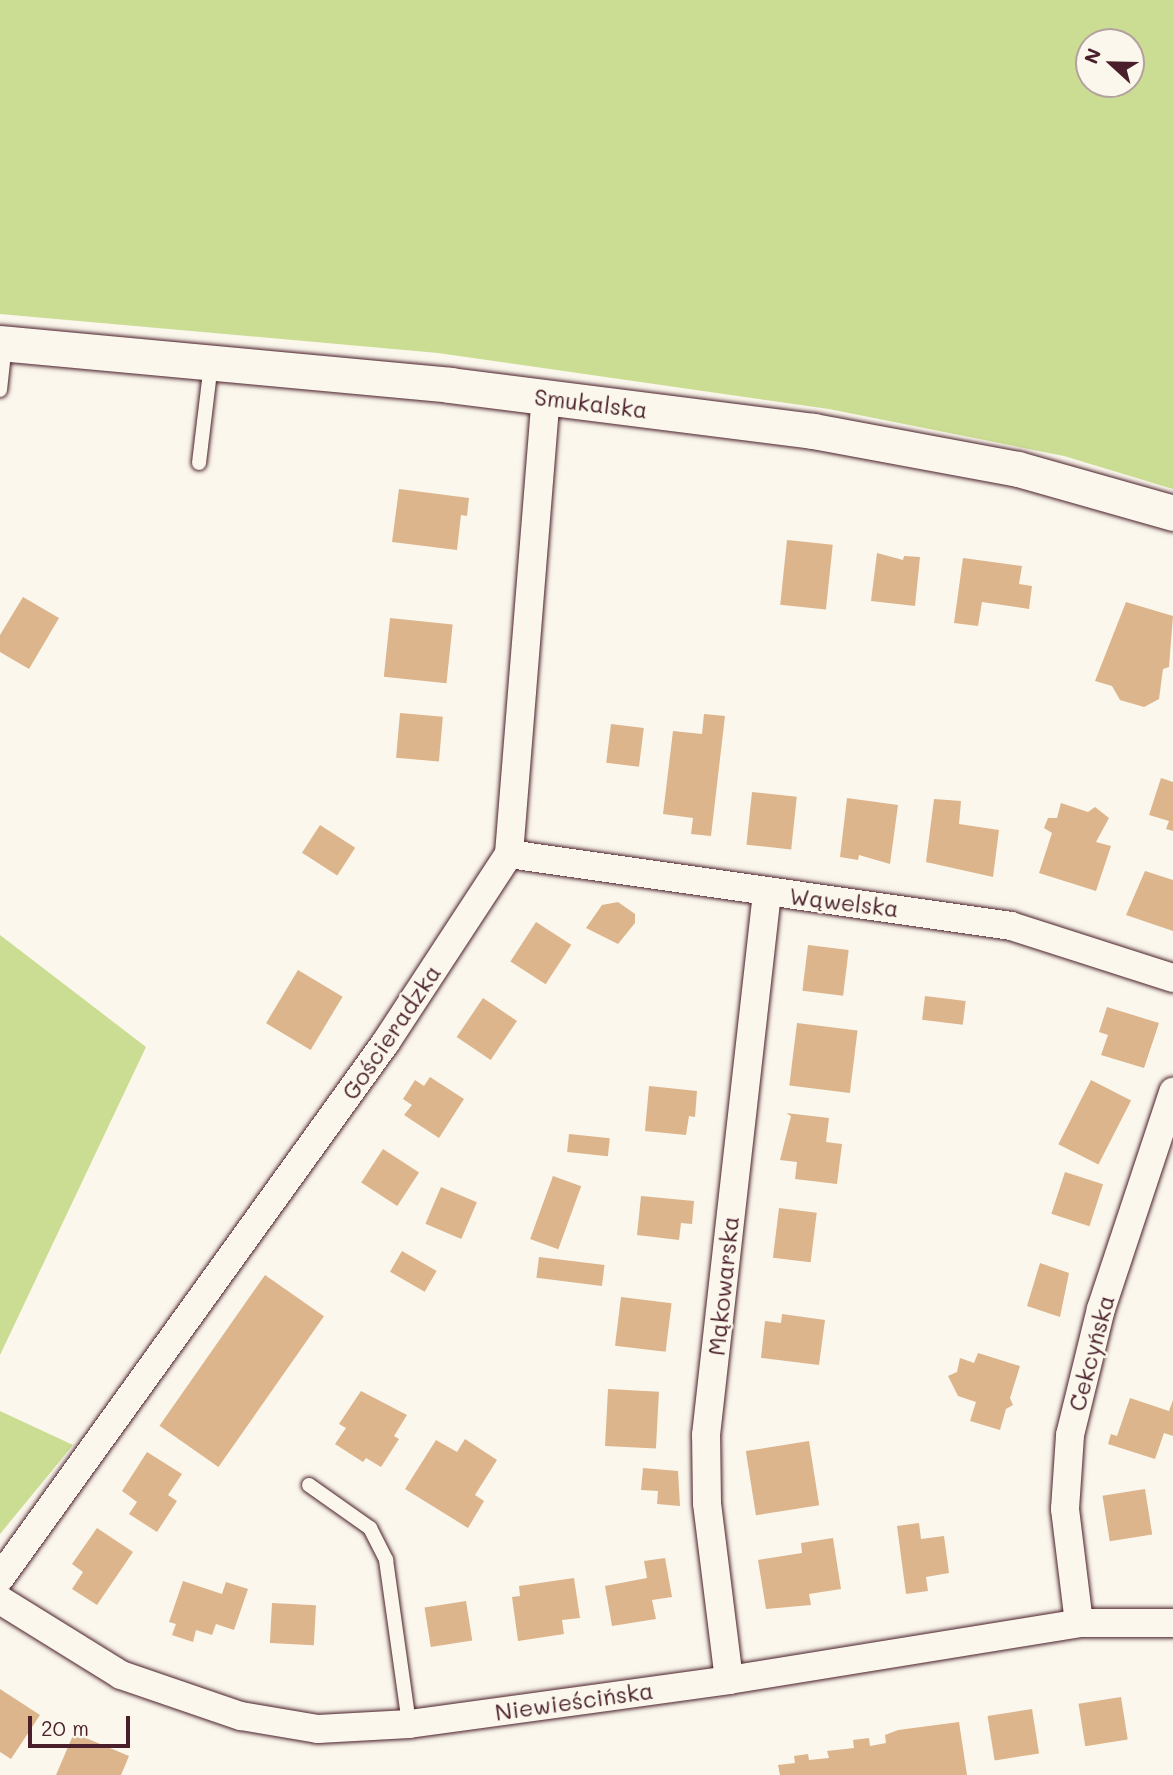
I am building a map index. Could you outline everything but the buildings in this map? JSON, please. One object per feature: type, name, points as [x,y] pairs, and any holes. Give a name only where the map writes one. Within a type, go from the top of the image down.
[{"type":"street","name":"Smukalska","points":[[3,343],[546,398],[878,443],[1018,469],[1173,513]]},
{"type":"street","name":"Gościeradzka","points":[[0,1578],[386,1042],[509,854],[546,398]]},
{"type":"street","name":"Wąwelska","points":[[509,854],[1011,926],[1173,978]]},
{"type":"street","name":"Mąkowarska","points":[[729,1680],[707,1503],[706,1435],[767,892]]},
{"type":"street","name":"Cekcyńska","points":[[1079,1623],[1065,1508],[1070,1434],[1101,1309],[1173,1092]]},
{"type":"street","name":"Niewieścińska","points":[[0,1600],[121,1675],[241,1716],[318,1729],[409,1724],[729,1680],[1079,1623],[1173,1623]]},
{"type":"lane","points":[[0,390],[3,343]]},
{"type":"lane","points":[[199,463],[211,364]]},
{"type":"lane","points":[[309,1485],[370,1528],[386,1560],[409,1724]]},
{"type":"green space","points":[[0,0],[1173,0],[1173,489],[1064,456],[829,409],[438,353],[0,314]]},
{"type":"green space","points":[[0,935],[146,1047],[0,1355]]},
{"type":"green space","points":[[0,1411],[73,1445],[0,1534]]}]
